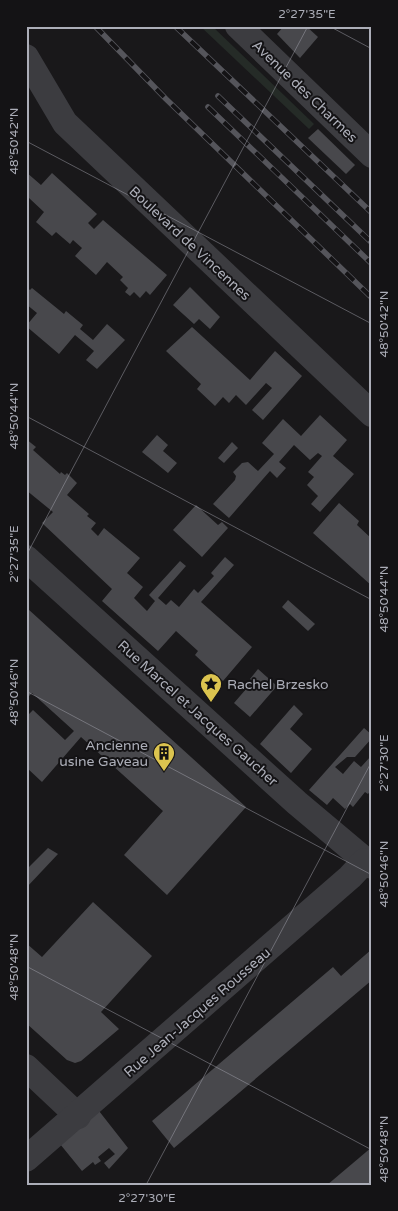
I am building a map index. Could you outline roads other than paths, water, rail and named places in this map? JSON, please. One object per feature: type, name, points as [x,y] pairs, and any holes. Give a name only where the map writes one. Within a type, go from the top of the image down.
[{"type":"street","name":"Avenue des Charmes","points":[[238,26],[372,155]]},
{"type":"street","name":"Boulevard de Vincennes","points":[[26,57],[65,123],[372,414]]},
{"type":"street","name":"Rue Marcel et Jacques Gaucher","points":[[26,558],[368,864]]},
{"type":"street","name":"Rue Jean-Jacques Rousseau","points":[[26,1159],[78,1116],[343,883],[368,864]]},
{"type":"street","points":[[26,1067],[78,1116]]},
{"type":"railway","points":[[95,26],[166,99],[372,298]]},
{"type":"railway","points":[[175,26],[372,213]]},
{"type":"railway","points":[[218,96],[372,243]]},
{"type":"railway","points":[[208,107],[372,264]]},
{"type":"place","name":"Rachel Brzesko","points":[[211,703]]},
{"type":"place","name":"Ancienne usine Gaveau","points":[[164,772]]}]
